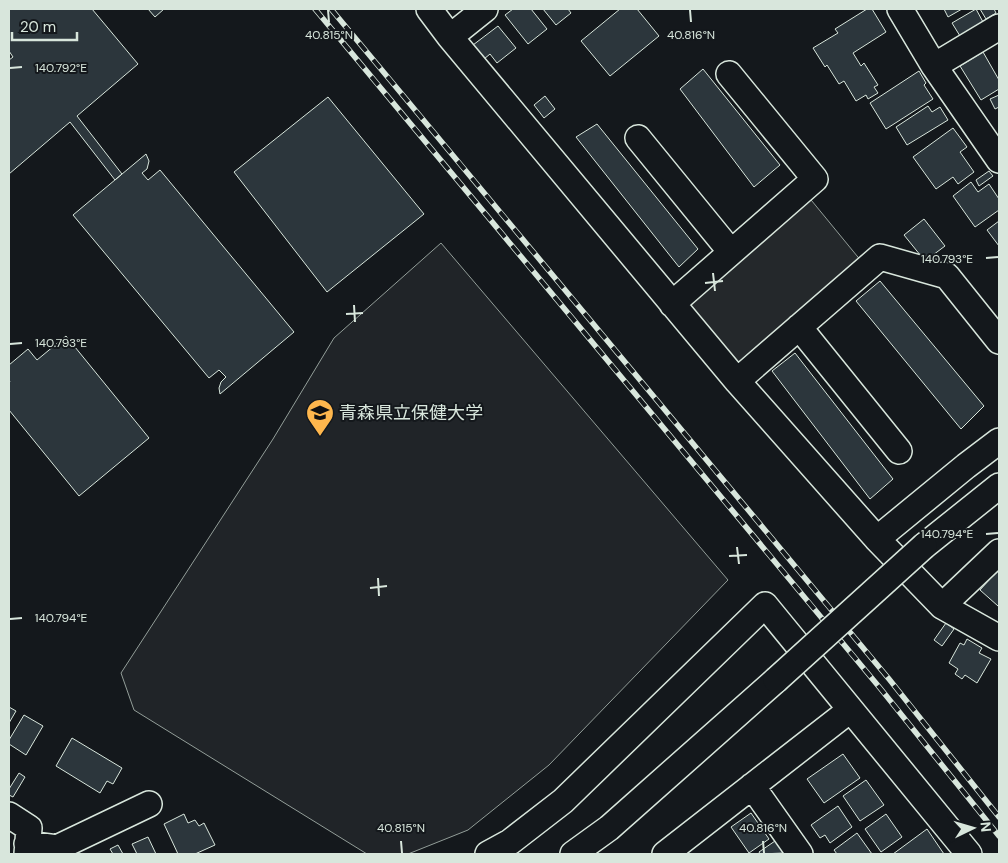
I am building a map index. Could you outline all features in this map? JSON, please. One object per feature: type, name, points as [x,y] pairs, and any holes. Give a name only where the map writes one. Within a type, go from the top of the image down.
[{"type":"street","points":[[429,9],[450,37],[737,381],[877,539],[942,606],[999,638]]},
{"type":"street","points":[[450,37],[485,9]]},
{"type":"street","points":[[900,9],[934,66],[999,160]]},
{"type":"street","points":[[934,66],[999,27]]},
{"type":"street","points":[[672,304],[815,179],[729,74]]},
{"type":"street","points":[[638,138],[731,252]]},
{"type":"street","points":[[737,381],[880,257],[947,276],[999,341]]},
{"type":"street","points":[[799,327],[899,451]]},
{"type":"street","points":[[877,539],[999,441]]},
{"type":"street","points":[[573,854],[609,828],[924,546],[999,486]]},
{"type":"street","points":[[942,606],[999,552]]},
{"type":"street","points":[[488,854],[510,842],[563,801],[765,605],[968,854]]},
{"type":"street","points":[[665,854],[850,710]]},
{"type":"street","points":[[752,786],[800,854]]},
{"type":"street","points":[[9,815],[29,828],[27,849],[57,848],[149,804]]},
{"type":"shaded area","points":[[807,195],[862,262],[740,369],[682,302]]},
{"type":"shaded area","points":[[441,243],[728,580],[549,765],[468,830],[408,854],[367,854],[134,710],[121,673],[273,439],[334,338]]},
{"type":"building","points":[[9,9],[92,9],[138,64],[77,116],[122,174],[115,180],[70,122],[9,174],[9,60],[13,57],[9,51]]},
{"type":"building","points":[[148,9],[164,9],[155,17]]},
{"type":"building","points":[[513,9],[531,9],[547,29],[528,44],[505,15]]},
{"type":"building","points":[[543,9],[568,9],[571,13],[556,25]]},
{"type":"building","points":[[620,9],[637,9],[659,36],[610,76],[581,41]]},
{"type":"building","points":[[867,9],[872,9],[886,32],[853,53],[861,66],[864,63],[878,85],[874,87],[878,93],[868,99],[866,95],[856,101],[844,81],[839,84],[813,48],[838,33],[835,29]]},
{"type":"building","points":[[944,9],[962,9],[948,17]]},
{"type":"building","points":[[976,9],[983,22],[960,36],[952,23]]},
{"type":"building","points":[[980,9],[994,9],[996,13],[986,19]]},
{"type":"building","points":[[498,26],[516,48],[497,63],[490,54],[484,59],[473,45]]},
{"type":"building","points":[[983,52],[999,80],[999,89],[981,100],[960,66]]},
{"type":"building","points":[[703,69],[780,165],[754,187],[680,89]]},
{"type":"building","points":[[919,71],[926,83],[924,85],[933,99],[886,129],[870,103]]},
{"type":"building","points":[[999,95],[999,107],[995,109],[990,99]]},
{"type":"building","points":[[545,96],[555,109],[544,118],[534,105]]},
{"type":"building","points":[[328,97],[424,214],[327,292],[234,172]]},
{"type":"building","points":[[928,106],[932,112],[940,107],[948,120],[907,145],[896,127]]},
{"type":"building","points":[[597,124],[698,249],[679,267],[576,137]]},
{"type":"building","points":[[953,128],[967,147],[960,152],[974,172],[958,184],[953,177],[936,189],[913,157]]},
{"type":"building","points":[[146,154],[149,161],[147,169],[142,173],[148,180],[160,170],[294,332],[220,394],[221,382],[226,377],[219,370],[209,378],[73,215]]},
{"type":"building","points":[[989,171],[993,176],[979,186],[976,180]]},
{"type":"building","points":[[971,182],[978,192],[989,184],[999,199],[999,210],[975,227],[953,196]]},
{"type":"building","points":[[924,219],[945,246],[925,261],[904,235]]},
{"type":"building","points":[[999,221],[999,246],[987,230]]},
{"type":"building","points":[[880,281],[984,406],[961,429],[856,301]]},
{"type":"building","points":[[66,336],[149,438],[79,496],[9,410],[9,365],[28,349],[37,360]]},
{"type":"building","points":[[795,353],[893,479],[870,499],[772,371]]},
{"type":"building","points":[[999,569],[999,604],[998,606],[980,590]]},
{"type":"building","points":[[946,623],[954,629],[942,646],[934,640]]},
{"type":"building","points":[[967,639],[982,648],[979,653],[991,659],[977,683],[965,675],[962,679],[955,674],[958,669],[949,663],[960,643],[964,645]]},
{"type":"building","points":[[9,707],[16,711],[9,723]]},
{"type":"building","points":[[24,715],[43,726],[26,755],[9,744],[9,740]]},
{"type":"building","points":[[72,738],[122,768],[113,784],[107,781],[100,793],[56,766]]},
{"type":"building","points":[[843,754],[860,778],[824,803],[807,779]]},
{"type":"building","points":[[19,773],[25,777],[13,797],[9,795],[9,789]]},
{"type":"building","points":[[866,780],[884,805],[860,821],[843,796]]},
{"type":"building","points":[[838,806],[852,827],[830,843],[825,835],[820,838],[811,825]]},
{"type":"building","points":[[751,813],[769,839],[749,853],[731,827]]},
{"type":"building","points":[[184,814],[188,823],[195,820],[199,826],[204,823],[215,845],[195,854],[178,854],[164,824]]},
{"type":"building","points":[[886,814],[902,837],[881,852],[865,829]]},
{"type":"building","points":[[927,829],[944,854],[893,854]]},
{"type":"building","points":[[857,833],[872,854],[837,854],[834,850]]},
{"type":"building","points":[[148,837],[156,854],[137,854],[132,844]]},
{"type":"building","points":[[775,841],[784,853],[760,854],[759,852]]},
{"type":"building","points":[[118,845],[123,854],[113,854],[110,849]]},
{"type":"railway","points":[[315,9],[880,688],[999,836]]},
{"type":"railway","points":[[331,9],[889,679],[999,817]]},
{"type":"place","name":"青森県立保健大学","points":[[320,437]]}]
